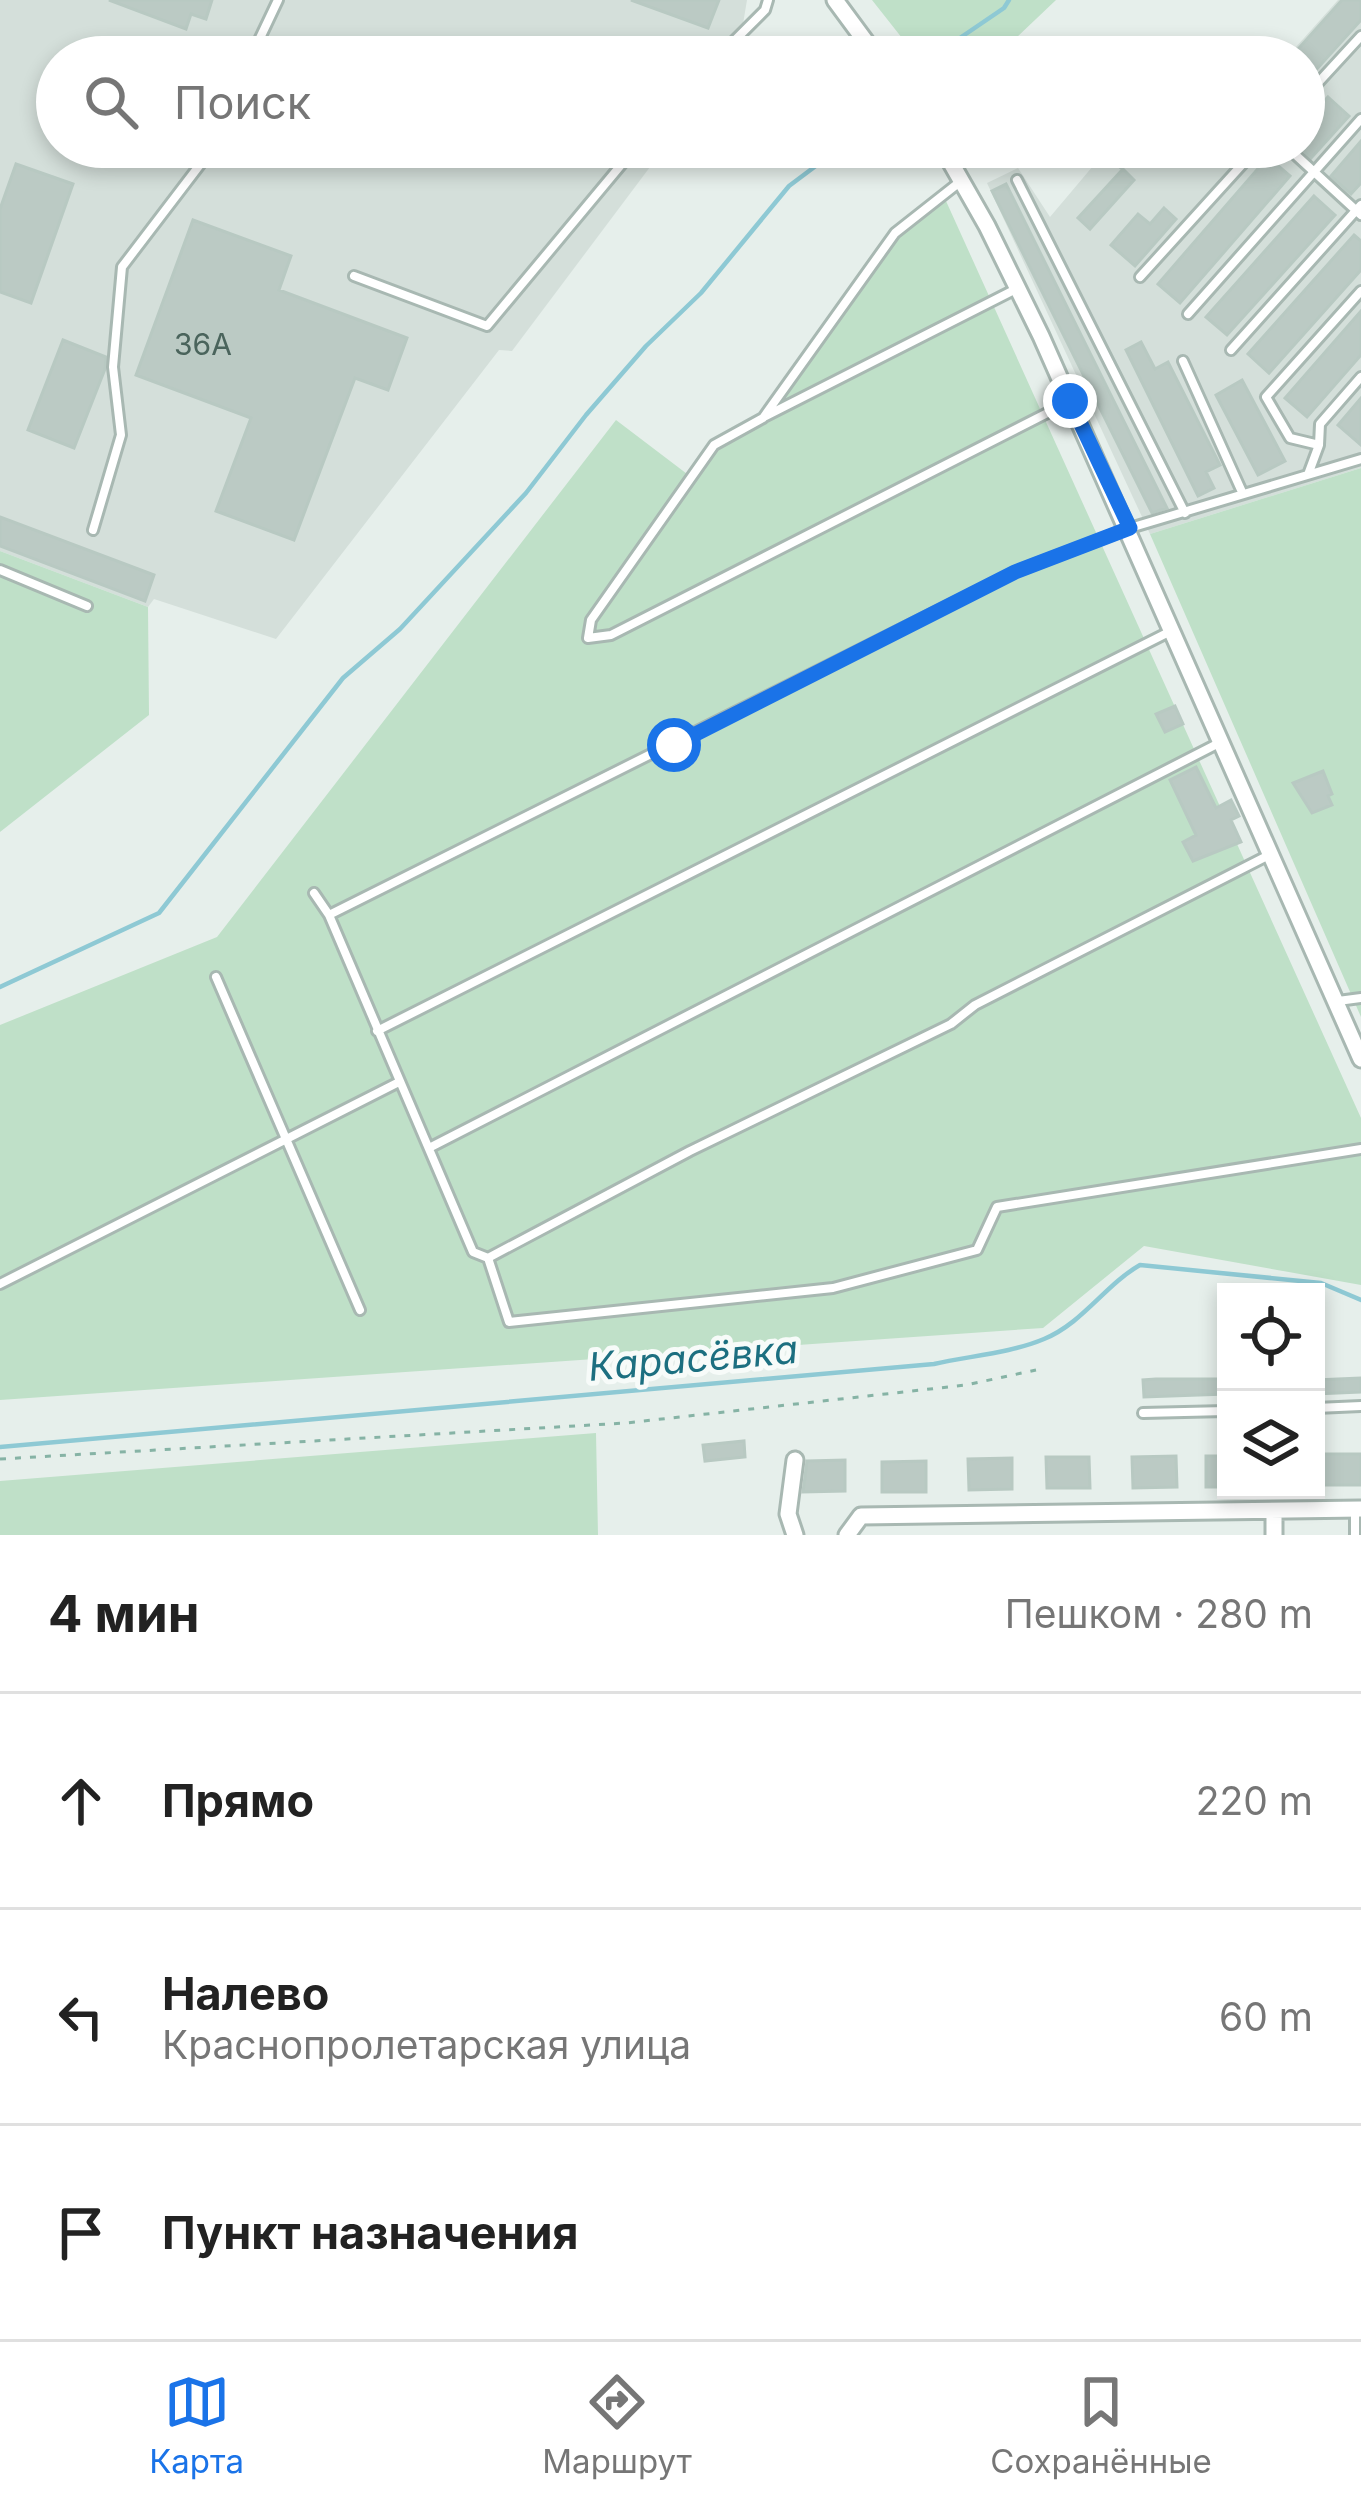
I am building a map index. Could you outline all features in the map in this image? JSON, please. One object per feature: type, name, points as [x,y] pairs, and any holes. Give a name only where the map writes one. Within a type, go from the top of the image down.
[{"type":"street","points":[[835,0],[862,36]]},
{"type":"street","points":[[955,168],[1019,288],[1130,528],[1361,1059]]},
{"type":"street","points":[[795,1460],[788,1514],[795,1535]]},
{"type":"street","points":[[847,1535],[861,1516],[1358,1509]]},
{"type":"street","points":[[1274,1511],[1274,1535]]},
{"type":"lane","points":[[261,36],[278,0]]},
{"type":"lane","points":[[739,36],[769,0]]},
{"type":"lane","points":[[1325,75],[1361,36]]},
{"type":"lane","points":[[1325,160],[1361,119]]},
{"type":"lane","points":[[93,530],[121,435],[113,367],[122,267],[197,168]]},
{"type":"lane","points":[[354,276],[487,326],[619,168]]},
{"type":"lane","points":[[1140,277],[1239,168]]},
{"type":"lane","points":[[1231,350],[1360,210],[1310,168]]},
{"type":"lane","points":[[1188,314],[1318,168]]},
{"type":"lane","points":[[1017,179],[1185,513]]},
{"type":"lane","points":[[763,418],[895,233],[962,180]]},
{"type":"lane","points":[[1019,288],[714,445],[591,620],[588,638],[610,635],[1070,401]]},
{"type":"lane","points":[[1319,445],[1290,438],[1266,397],[1361,291]]},
{"type":"lane","points":[[1183,361],[1243,492]]},
{"type":"lane","points":[[1309,474],[1320,424],[1361,377]]},
{"type":"lane","points":[[329,915],[1015,572],[1130,528],[1361,459]]},
{"type":"lane","points":[[0,570],[87,606]]},
{"type":"lane","points":[[377,1031],[1172,630]]},
{"type":"lane","points":[[429,1148],[1222,742]]},
{"type":"lane","points":[[314,893],[329,915],[473,1252],[488,1258],[690,1151],[951,1024],[975,1005],[1273,854]]},
{"type":"lane","points":[[216,977],[361,1310]]},
{"type":"lane","points":[[1337,1001],[1361,998]]},
{"type":"lane","points":[[0,1284],[399,1082]]},
{"type":"lane","points":[[488,1258],[509,1322],[833,1288],[977,1250],[997,1207],[1361,1149]]},
{"type":"lane","points":[[1325,1408],[1361,1406]]},
{"type":"lane","points":[[1143,1413],[1217,1411]]},
{"type":"lane","points":[[1355,1535],[1358,1509]]},
{"type":"path","points":[[0,1459],[626,1423],[966,1385],[1036,1370]]},
{"type":"shaded area","points":[[0,0],[747,0],[741,36],[36,36],[36,168],[649,168],[512,351],[499,350],[276,639],[154,599],[148,607],[0,551]]},
{"type":"shaded area","points":[[1338,0],[1361,0],[1361,468],[1150,534],[987,183],[1018,168],[1050,217],[1091,168],[1325,168],[1325,36],[1306,36]]},
{"type":"green space","points":[[872,0],[1056,0],[1018,36],[900,36]]},
{"type":"green space","points":[[946,201],[1361,1118],[1361,1285],[1144,1246],[1043,1328],[0,1400],[0,1025],[217,937],[616,420],[695,480],[719,449],[773,415],[899,235]]},
{"type":"green space","points":[[1361,468],[1361,1017],[1150,534]]},
{"type":"green space","points":[[0,551],[148,607],[149,715],[0,832]]},
{"type":"green space","points":[[596,1433],[598,1535],[0,1535],[0,1481]]},
{"type":"building","points":[[109,0],[212,0],[206,19],[191,14],[186,29]]},
{"type":"building","points":[[631,0],[719,0],[708,28]]},
{"type":"building","points":[[1342,0],[1361,0],[1361,20],[1325,60],[1325,36],[1310,36]]},
{"type":"building","points":[[1328,97],[1349,116],[1325,143]]},
{"type":"building","points":[[1361,141],[1361,183],[1351,194],[1331,176]]},
{"type":"building","points":[[16,164],[73,184],[31,303],[0,292],[0,209]]},
{"type":"building","points":[[1258,168],[1281,168],[1290,176],[1180,303],[1158,284]]},
{"type":"building","points":[[1123,169],[1134,180],[1090,229],[1078,218]]},
{"type":"building","points":[[1006,184],[1167,508],[1152,513],[992,191]]},
{"type":"building","points":[[1314,196],[1335,215],[1227,335],[1206,317]]},
{"type":"building","points":[[1164,208],[1176,219],[1135,266],[1111,245],[1138,214],[1150,224]]},
{"type":"building","points":[[193,220],[291,256],[279,290],[407,338],[388,390],[355,378],[294,540],[216,511],[251,418],[136,375]]},
{"type":"building","points":[[1354,235],[1361,241],[1361,270],[1269,373],[1248,354]]},
{"type":"building","points":[[1361,311],[1361,355],[1307,417],[1285,398]]},
{"type":"building","points":[[63,340],[106,357],[74,448],[28,430]]},
{"type":"building","points":[[1141,342],[1155,369],[1168,362],[1220,465],[1206,472],[1214,488],[1198,496],[1126,350]]},
{"type":"building","points":[[1242,380],[1285,461],[1258,475],[1216,395]]},
{"type":"building","points":[[1361,398],[1361,445],[1338,425]]},
{"type":"building","points":[[0,517],[154,575],[145,601],[0,546]]},
{"type":"building","points":[[1175,706],[1183,724],[1165,732],[1156,714]]},
{"type":"building","points":[[1196,767],[1216,808],[1231,800],[1239,816],[1231,820],[1241,842],[1193,861],[1183,842],[1196,835],[1170,780]]},
{"type":"building","points":[[1323,771],[1332,805],[1312,813],[1293,783]]},
{"type":"building","points":[[1361,1378],[1361,1392],[1325,1394],[1325,1380]]},
{"type":"building","points":[[1217,1379],[1217,1394],[1144,1397],[1143,1380]]},
{"type":"building","points":[[744,1441],[745,1457],[705,1461],[703,1445]]},
{"type":"building","points":[[1325,1454],[1361,1454],[1361,1485],[1325,1485]]},
{"type":"building","points":[[1176,1456],[1177,1487],[1133,1488],[1132,1457]]},
{"type":"building","points":[[1206,1456],[1217,1456],[1217,1487],[1206,1487]]},
{"type":"building","points":[[1046,1457],[1089,1457],[1090,1488],[1047,1488]]},
{"type":"building","points":[[1012,1458],[1012,1489],[969,1490],[968,1459]]},
{"type":"building","points":[[845,1460],[845,1491],[803,1492],[807,1461]]},
{"type":"building","points":[[926,1461],[926,1492],[882,1492],[882,1462]]},
{"type":"waterway","points":[[963,36],[1009,0]]},
{"type":"waterway","points":[[0,987],[159,913],[343,678],[400,629],[526,493],[646,346],[701,293],[789,186],[813,168]]},
{"type":"waterway","name":"Карасёвка","points":[[0,1447],[934,1364],[1044,1339],[1071,1324],[1140,1265],[1321,1283],[1361,1300]]},
{"type":"route","points":[[674,745],[901,626],[1015,572],[1130,528],[1070,401]]}]
